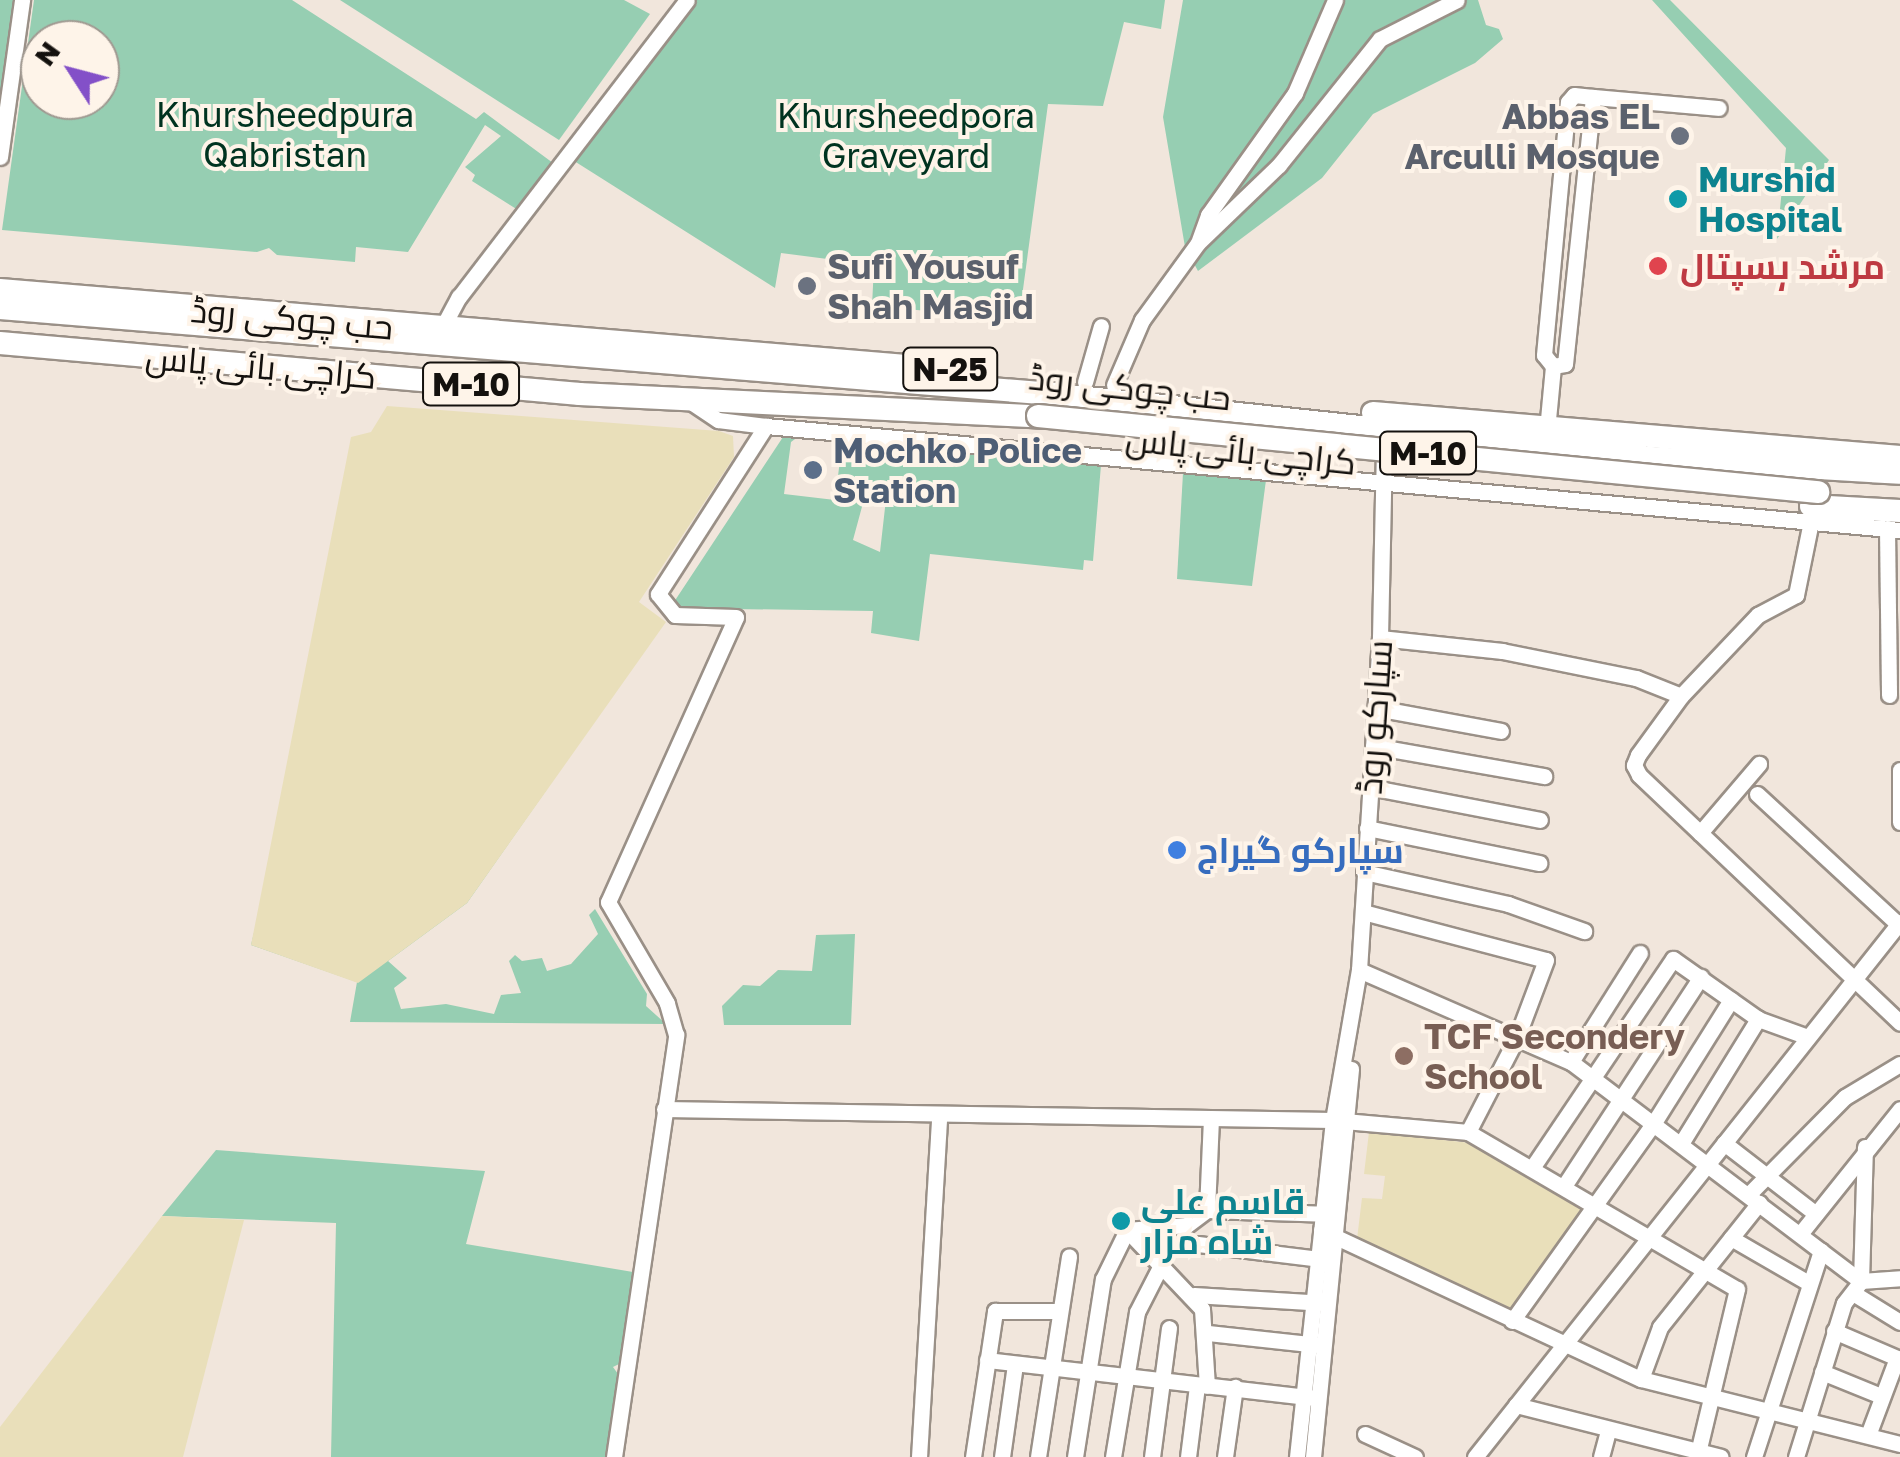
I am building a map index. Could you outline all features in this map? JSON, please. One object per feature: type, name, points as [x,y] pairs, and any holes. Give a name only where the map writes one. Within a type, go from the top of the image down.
[{"type":"highway","name":"حب چوکی روڈ","points":[[0,290],[440,332],[1085,382],[1384,421],[1900,456]]},
{"type":"highway","points":[[0,308],[432,348],[850,376],[1384,421],[1650,458],[1900,473]]},
{"type":"highway","name":"کراچی بائی پاس","points":[[0,343],[1040,423],[1813,506],[1897,519]]},
{"type":"street","points":[[0,158],[22,0]]},
{"type":"street","points":[[440,332],[459,298],[687,0]]},
{"type":"street","points":[[1198,244],[1208,215],[1295,93],[1335,0]]},
{"type":"street","points":[[1114,385],[1142,320],[1198,244],[1279,165],[1380,39],[1457,0]]},
{"type":"street","points":[[1547,430],[1553,366],[1544,354],[1568,102],[1574,94],[1719,108]]},
{"type":"street","points":[[1553,366],[1566,364],[1593,97]]},
{"type":"street","points":[[1085,382],[1101,326]]},
{"type":"street","points":[[685,398],[718,420],[766,426],[1386,478],[1813,506],[1796,595],[1758,615],[1680,696],[1634,765],[1900,1023]]},
{"type":"street","name":"سپارکو روڈ","points":[[1313,1457],[1314,1398],[1363,912],[1380,638],[1386,478],[1384,421]]},
{"type":"street","points":[[614,1457],[664,1109],[673,1018],[608,902],[736,618],[675,614],[658,594],[766,426]]},
{"type":"street","points":[[1889,695],[1897,519]]},
{"type":"street","points":[[1380,638],[1502,651],[1636,678],[1680,696]]},
{"type":"street","points":[[1376,708],[1501,731]]},
{"type":"street","points":[[1373,746],[1544,776]]},
{"type":"street","points":[[1700,833],[1758,764]]},
{"type":"street","points":[[1900,770],[1900,822]]},
{"type":"street","points":[[1369,787],[1540,820]]},
{"type":"street","points":[[1498,1457],[1479,1452],[1899,924],[1757,794]]},
{"type":"street","points":[[1367,828],[1539,863]]},
{"type":"street","points":[[1364,872],[1508,904],[1584,931]]},
{"type":"street","points":[[1363,912],[1544,957],[1517,1037],[1468,1132]]},
{"type":"street","points":[[1570,1062],[1640,952]]},
{"type":"street","points":[[1532,1168],[1673,959],[1758,1019],[1808,1037]]},
{"type":"street","points":[[1359,970],[1517,1037],[1593,1076],[1800,1234],[1900,1322]]},
{"type":"street","points":[[1564,1186],[1701,978]]},
{"type":"street","points":[[1512,1321],[1655,1121],[1731,1000]]},
{"type":"street","points":[[1682,1142],[1758,1019]]},
{"type":"street","points":[[1641,1379],[1660,1327],[1731,1238],[1763,1177],[1845,1097],[1900,1064]]},
{"type":"street","points":[[664,1109],[1341,1120],[1468,1132],[1596,1205],[1702,1274],[1737,1289],[1698,1454]]},
{"type":"street","points":[[1800,1234],[1865,1147],[1900,1110]]},
{"type":"street","points":[[918,1457],[939,1116]]},
{"type":"street","points":[[1207,1210],[1211,1119]]},
{"type":"street","points":[[1724,1144],[1816,1214]]},
{"type":"street","points":[[1796,1457],[1834,1330],[1857,1287],[1865,1147]]},
{"type":"street","points":[[1127,1230],[1188,1226],[1207,1210],[1331,1223],[1561,1346],[1641,1379],[1768,1406],[1868,1435],[1900,1446],[1896,1457]]},
{"type":"street","points":[[1127,1230],[1194,1295],[1208,1333],[1188,1457]]},
{"type":"street","points":[[1075,1457],[1103,1279],[1127,1230]]},
{"type":"street","points":[[1731,1238],[1807,1282]]},
{"type":"street","points":[[1198,1244],[1327,1260]]},
{"type":"street","points":[[1754,1457],[1807,1282],[1821,1251]]},
{"type":"street","points":[[1038,1457],[1069,1256]]},
{"type":"street","points":[[1113,1457],[1137,1312],[1161,1265]]},
{"type":"street","points":[[1857,1287],[1900,1278]]},
{"type":"street","points":[[1194,1295],[1323,1303]]},
{"type":"street","points":[[973,1457],[998,1308],[1060,1311]]},
{"type":"street","points":[[1152,1457],[1170,1328]]},
{"type":"street","points":[[1834,1330],[1897,1358],[1868,1435]]},
{"type":"street","points":[[1208,1333],[1319,1345]]},
{"type":"street","points":[[987,1360],[1052,1372],[1235,1387],[1314,1398]]},
{"type":"street","points":[[1002,1457],[1016,1366]]},
{"type":"street","points":[[1822,1372],[1881,1396]]},
{"type":"street","points":[[1225,1457],[1235,1387]]},
{"type":"street","name":"سپارکو روڈ","points":[[1297,1457],[1314,1398]]},
{"type":"street","points":[[1516,1404],[1721,1457]]},
{"type":"street","points":[[1601,1457],[1608,1430]]},
{"type":"street","points":[[1365,1434],[1415,1457]]},
{"type":"green space","points":[[0,0],[14,0],[0,103]]},
{"type":"green space","name":"Khursheedpura Qabristan","points":[[34,0],[292,0],[476,119],[484,112],[553,163],[518,210],[472,181],[475,175],[465,167],[501,136],[485,125],[408,252],[356,247],[355,262],[277,255],[269,248],[257,252],[2,230],[20,101],[20,120],[120,120],[120,20],[31,20]]},
{"type":"green space","points":[[340,0],[624,0],[650,14],[559,140]]},
{"type":"green space","name":"Khursheedpora Graveyard","points":[[696,0],[1165,0],[1161,29],[1124,22],[1103,106],[1048,104],[1019,319],[872,306],[874,265],[781,253],[775,288],[571,159]]},
{"type":"green space","points":[[1183,0],[1478,0],[1486,25],[1499,29],[1503,39],[1475,63],[1373,114],[1322,178],[1198,271],[1185,247],[1163,117]]},
{"type":"green space","points":[[1652,0],[1670,0],[1829,160],[1777,239],[1786,148]]},
{"type":"green space","points":[[799,436],[791,442],[784,494],[835,500],[843,436],[1101,465],[1093,561],[1084,560],[1083,570],[930,554],[919,641],[871,633],[873,611],[670,608],[783,437]],"holes":[[[879,499],[886,499],[880,552],[853,540],[863,503],[878,505]]]},
{"type":"green space","points":[[1194,468],[1266,480],[1252,586],[1177,579],[1183,473]]},
{"type":"green space","points":[[547,789],[467,903],[388,961],[407,978],[394,988],[401,1009],[446,1004],[494,1014],[501,995],[521,993],[509,961],[515,955],[522,961],[542,958],[547,971],[571,964],[598,934],[589,915],[595,909],[647,994],[646,1006],[666,1024],[350,1022],[357,982],[251,945],[279,830]]},
{"type":"green space","points":[[855,934],[851,1025],[724,1025],[722,1006],[743,985],[760,986],[778,970],[812,971],[816,935]]},
{"type":"green space","points":[[216,1150],[485,1171],[466,1244],[633,1272],[619,1364],[613,1367],[618,1374],[605,1457],[331,1457],[336,1223],[162,1216]]},
{"type":"sand","points":[[387,406],[719,431],[733,436],[734,457],[639,602],[666,622],[467,903],[358,983],[251,945],[351,437],[371,432]]},
{"type":"sand","points":[[1369,1132],[1471,1143],[1587,1213],[1512,1317],[1357,1239],[1362,1198],[1382,1199],[1385,1176],[1364,1174]]},
{"type":"sand","points":[[162,1216],[244,1220],[183,1457],[0,1457],[0,1427]]},
{"type":"place","name":"Abbas EL Arculli Mosque","points":[[1680,136]]},
{"type":"place","name":"Murshid Hospital","points":[[1678,199]]},
{"type":"place","name":"مرشد ہسپتال","points":[[1658,266]]},
{"type":"place","name":"Sufi Yousuf Shah Masjid","points":[[807,286]]},
{"type":"place","name":"Mochko Police Station","points":[[813,470]]},
{"type":"place","name":"سپارکو گیراج","points":[[1177,850]]},
{"type":"place","name":"TCF Secondery School","points":[[1404,1056]]},
{"type":"place","name":"قاسم علی شاہ مزار","points":[[1121,1221]]}]
